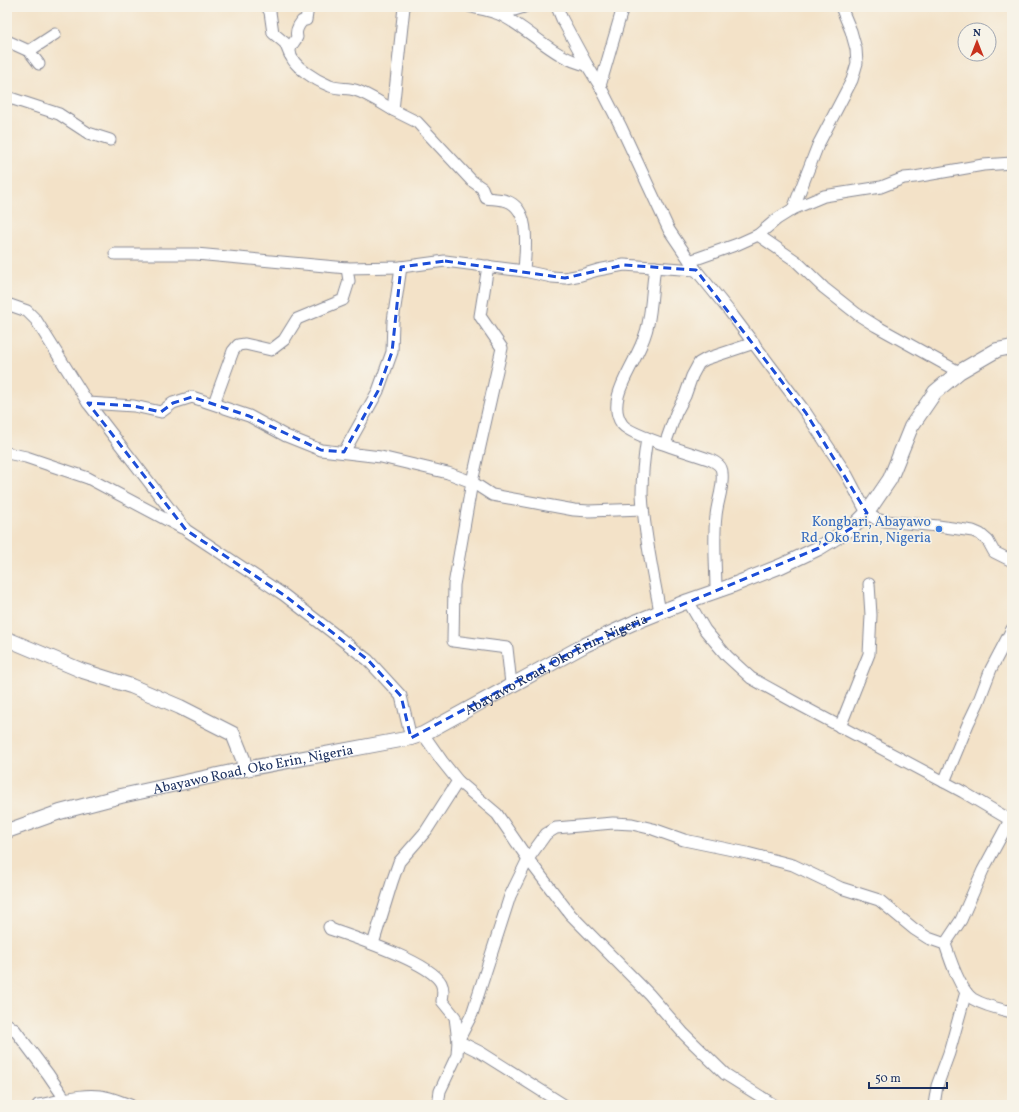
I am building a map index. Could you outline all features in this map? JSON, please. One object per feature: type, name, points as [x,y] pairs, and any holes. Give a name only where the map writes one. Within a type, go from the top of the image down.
[{"type":"street","points":[[266,7],[270,12],[273,33],[285,43],[291,58],[300,68],[326,84],[355,90],[417,122],[472,181],[482,188],[486,198],[506,201],[514,205],[524,219],[526,232],[524,272]]},
{"type":"street","points":[[291,58],[291,46],[297,37],[297,28],[302,21],[306,20],[308,7]]},
{"type":"street","points":[[393,110],[404,7]]},
{"type":"street","points":[[471,7],[501,14],[565,58],[587,66]]},
{"type":"street","points":[[501,14],[524,7]]},
{"type":"street","points":[[557,7],[587,66],[600,86],[669,230],[693,265],[806,413],[847,475],[867,513],[876,519],[885,521],[973,531],[980,534],[988,541],[994,552],[1012,562]]},
{"type":"street","points":[[600,86],[623,7]]},
{"type":"street","points":[[793,209],[818,145],[852,80],[857,63],[856,49],[851,31],[841,7]]},
{"type":"street","points":[[29,51],[55,34]]},
{"type":"street","points":[[7,41],[29,51],[39,64]]},
{"type":"street","points":[[7,97],[59,114],[88,133],[110,140]]},
{"type":"street","points":[[115,254],[196,254],[347,268],[401,267],[445,261],[565,278],[624,265],[655,267],[693,265],[758,235],[777,219],[793,209],[824,196],[881,188],[904,178],[983,165],[1012,163]]},
{"type":"street","points":[[758,235],[796,261],[819,284],[857,314],[959,372]]},
{"type":"street","points":[[488,266],[480,316],[502,348],[472,482],[454,585],[453,641],[507,648],[511,684]]},
{"type":"street","points":[[344,452],[378,391],[392,352],[394,321],[401,267]]},
{"type":"street","points":[[655,267],[648,325],[620,389],[617,401],[618,414],[622,424],[633,432],[711,460],[718,464],[721,468],[723,474],[716,508],[715,525],[716,591]]},
{"type":"street","points":[[214,404],[233,351],[238,345],[245,344],[271,350],[284,340],[297,319],[343,300],[349,281],[347,268]]},
{"type":"street","points":[[7,304],[27,311],[36,320],[88,403],[186,530]]},
{"type":"street","points":[[665,444],[676,413],[685,396],[698,363],[754,343]]},
{"type":"street","name":"Abayawo Road, Oko Erin, Nigeria","points":[[7,831],[60,812],[121,796],[245,769],[417,736],[585,645],[660,612],[774,568],[819,548],[853,527],[867,513],[890,478],[911,427],[934,392],[959,372],[997,350],[1012,347]]},
{"type":"street","points":[[88,403],[134,406],[161,412],[173,403],[192,397],[249,416],[286,436],[321,450],[381,457],[448,473],[472,482],[492,495],[574,510],[589,511],[643,509]]},
{"type":"street","points":[[647,438],[643,466],[643,509],[660,612]]},
{"type":"street","points":[[7,453],[26,457],[88,478],[186,530],[284,595],[368,660],[400,696],[417,736],[458,781],[497,814],[528,859],[570,914],[649,994],[684,1034],[725,1074],[774,1105]]},
{"type":"street","points":[[840,727],[869,654],[872,615],[869,584]]},
{"type":"street","points":[[688,601],[704,630],[727,656],[751,678],[944,782],[1011,821],[983,870],[961,920],[945,944]]},
{"type":"street","points":[[944,782],[991,669],[1012,629]]},
{"type":"street","points":[[7,639],[83,671],[131,686],[233,734],[243,759],[245,769]]},
{"type":"street","points":[[373,944],[392,882],[400,862],[426,831],[458,781]]},
{"type":"street","points":[[458,1042],[472,1014],[510,896],[528,859],[546,834],[556,828],[613,823],[632,824],[653,829],[684,840],[747,853],[793,865],[841,888],[879,900],[914,929],[928,938],[945,944]]},
{"type":"street","points":[[329,927],[330,929],[373,944],[425,968],[440,981],[444,990],[442,1001],[455,1017],[458,1042],[457,1055],[440,1091],[438,1105]]},
{"type":"street","points":[[945,944],[950,959],[966,992],[973,999],[1012,1012]]},
{"type":"street","points":[[934,1105],[937,1086],[949,1053],[966,992]]},
{"type":"street","points":[[7,1024],[15,1030],[65,1099]]},
{"type":"street","points":[[458,1042],[480,1052],[564,1105]]},
{"type":"street","points":[[38,1105],[81,1096],[102,1096],[130,1105]]},
{"type":"highlighted area","points":[[445,261],[565,278],[624,265],[696,270],[806,413],[867,513],[853,527],[819,548],[585,645],[411,738],[401,696],[368,660],[284,595],[186,530],[88,403],[134,406],[161,412],[173,403],[192,397],[249,416],[321,450],[344,452],[378,391],[392,352],[401,267]]},
{"type":"place","name":"Kongbari, Abayawo Rd, Oko Erin, Nigeria","points":[[939,529]]}]
